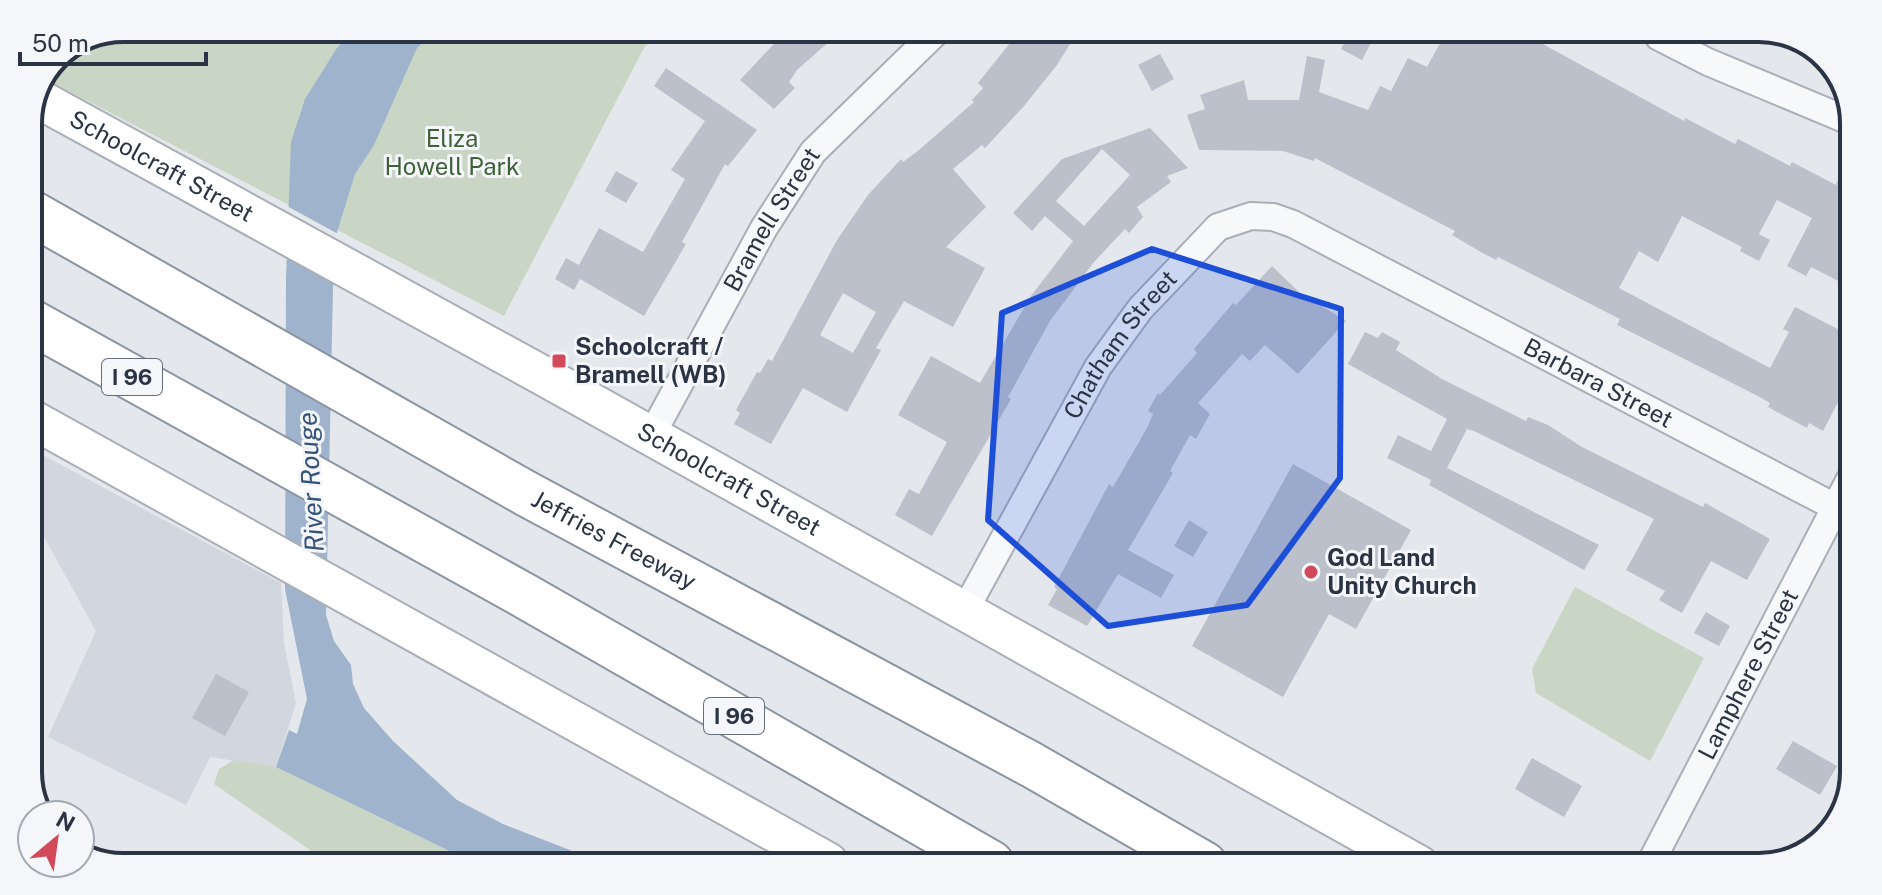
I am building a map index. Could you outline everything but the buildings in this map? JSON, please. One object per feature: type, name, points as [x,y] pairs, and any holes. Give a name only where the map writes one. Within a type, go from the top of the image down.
[{"type":"highway","name":"Jeffries Freeway","points":[[42,219],[527,494],[1032,765],[1185,853]]},
{"type":"highway","name":"I 96","points":[[42,328],[525,596],[974,853]]},
{"type":"main road","name":"Schoolcraft Street","points":[[45,102],[965,610],[1398,853]]},
{"type":"main road","points":[[42,425],[812,853]]},
{"type":"street","name":"Bramell Street","points":[[651,436],[764,228],[806,162],[840,123],[926,42]]},
{"type":"street","points":[[1669,42],[1708,62],[1840,117]]},
{"type":"street","name":"Chatham Street","points":[[965,610],[1118,337],[1208,234],[1230,221],[1251,216],[1273,217],[1360,259]]},
{"type":"street","name":"Barbara Street","points":[[1360,259],[1835,507]]},
{"type":"street","name":"Lamphere Street","points":[[1656,853],[1840,498]]},
{"type":"highlighted area","points":[[1152,249],[1341,309],[1340,478],[1247,605],[1108,626],[988,520],[1002,313]]},
{"type":"shaded area","points":[[42,455],[281,583],[284,643],[296,703],[276,767],[210,757],[186,805],[48,737],[96,631],[42,533]]},
{"type":"green space","name":"Eliza Howell Park","points":[[123,42],[650,42],[645,46],[504,316],[53,83],[78,56],[92,48]]},
{"type":"green space","points":[[1575,587],[1704,658],[1650,761],[1536,693],[1532,669]]},
{"type":"green space","points":[[234,760],[276,767],[454,853],[314,853],[214,784],[219,769]]},
{"type":"water","name":"River Rouge","points":[[342,42],[423,42],[417,48],[374,145],[355,174],[334,242],[326,615],[334,641],[351,665],[353,684],[364,708],[393,741],[457,800],[503,824],[580,853],[454,853],[276,767],[289,730],[297,734],[307,699],[285,589],[286,278],[291,142],[305,99]]},
{"type":"pier","points":[[285,205],[340,235],[338,243],[283,249]]},
{"type":"place","name":"Schoolcraft / Bramell (WB)","points":[[559,361]]},
{"type":"place","name":"God Land Unity Church","points":[[1311,572]]}]
